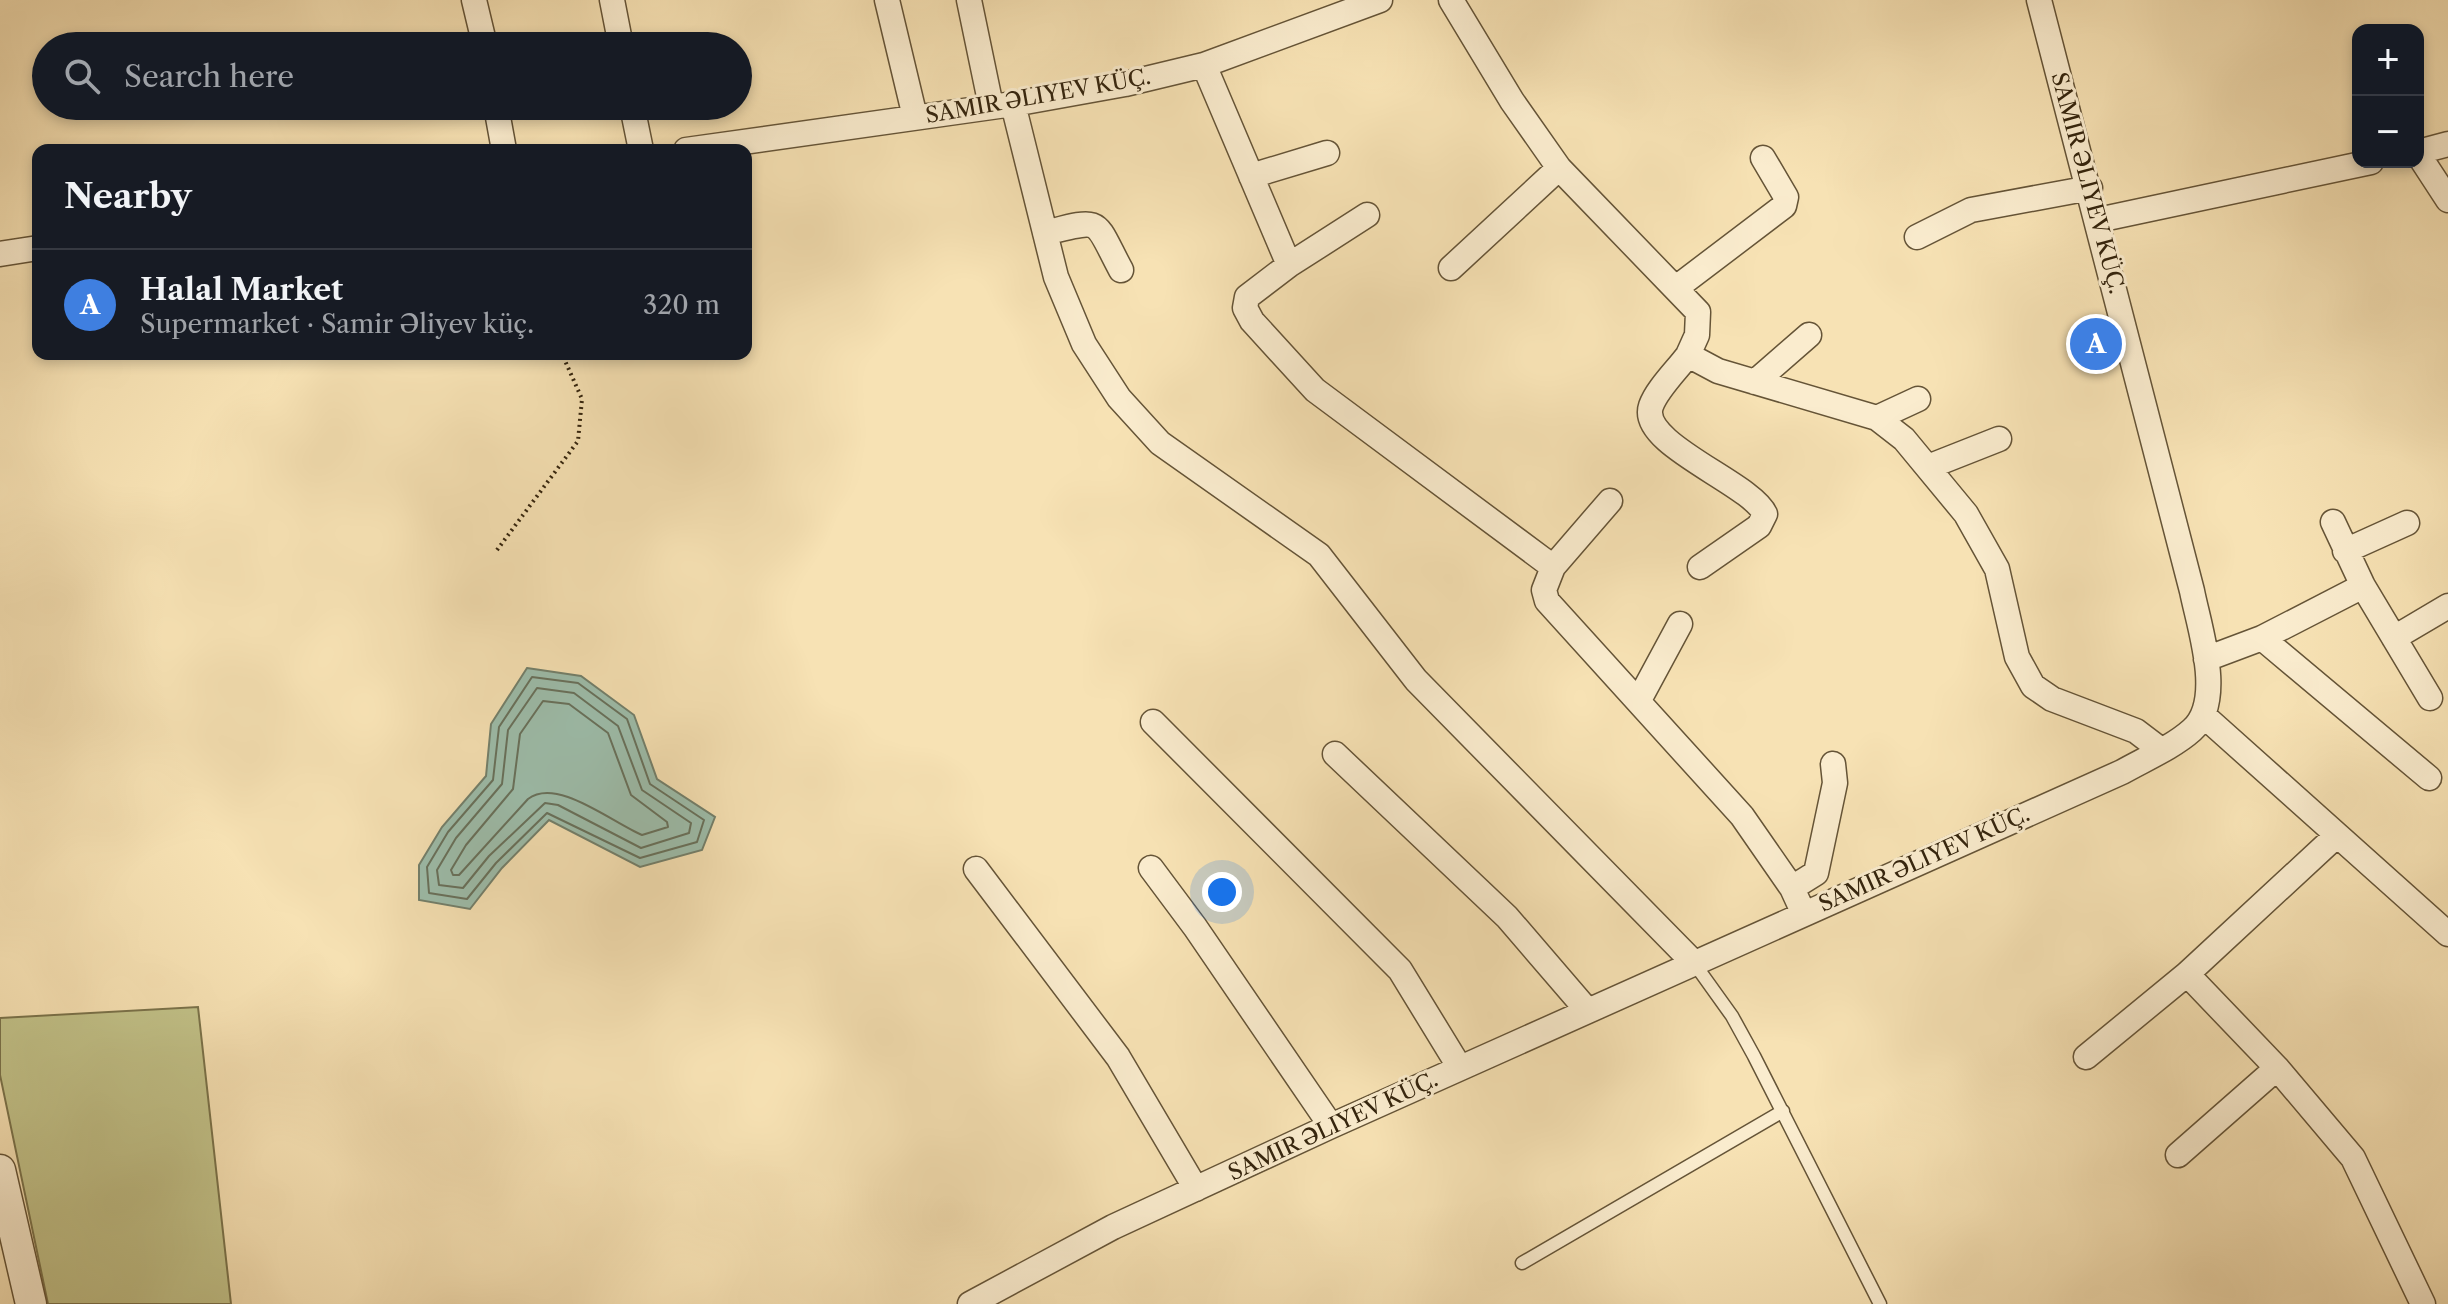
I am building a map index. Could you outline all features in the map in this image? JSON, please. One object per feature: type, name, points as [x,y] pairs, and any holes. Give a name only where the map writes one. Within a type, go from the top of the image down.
[{"type":"street","points":[[474,0],[482,32]]},
{"type":"street","points":[[612,0],[618,32]]},
{"type":"street","points":[[887,0],[915,117]]},
{"type":"street","points":[[969,0],[1045,233],[1056,277],[1084,344],[1119,398],[1160,443],[1319,555],[1416,680],[1694,963]]},
{"type":"street","name":"SAMIR ƏLIYEV KÜÇ.","points":[[728,144],[1002,105],[1204,65],[1325,10],[1380,0]]},
{"type":"street","points":[[1451,0],[1512,101],[1559,168],[1698,312],[1700,319],[1688,355],[1651,407],[1651,418],[1663,436],[1687,457],[1759,501],[1765,514],[1759,526],[1700,567]]},
{"type":"street","name":"SAMIR ƏLIYEV KÜÇ.","points":[[970,1304],[1113,1227],[1803,912],[2122,772],[2193,729],[2203,715],[2207,701],[2206,659],[2090,188],[2039,0]]},
{"type":"street","points":[[1204,65],[1289,265]]},
{"type":"street","points":[[499,120],[503,144]]},
{"type":"street","points":[[635,120],[640,144]]},
{"type":"street","points":[[2424,151],[2448,144]]},
{"type":"street","points":[[1251,176],[1327,153]]},
{"type":"street","points":[[1676,288],[1784,206],[1786,197],[1763,158]]},
{"type":"street","points":[[2424,162],[2448,200]]},
{"type":"street","points":[[2098,220],[2352,166]]},
{"type":"street","points":[[1451,268],[1559,168]]},
{"type":"street","points":[[1917,237],[1971,210],[2090,188]]},
{"type":"street","points":[[1367,215],[1289,265],[1247,297],[1245,308],[1252,321],[1315,390],[1553,567]]},
{"type":"street","points":[[1045,233],[1089,222],[1097,226],[1121,270]]},
{"type":"street","points":[[0,254],[32,249]]},
{"type":"street","points":[[1755,382],[1809,335]]},
{"type":"street","points":[[1688,355],[1718,371],[1877,418],[1904,439],[1966,514],[1997,569],[2017,657],[2033,686],[2052,699],[2143,735],[2161,750]]},
{"type":"street","points":[[1877,418],[1918,399]]},
{"type":"street","points":[[1928,467],[1999,439]]},
{"type":"street","points":[[1610,501],[1553,567],[1544,590],[1547,601],[1742,816],[1792,888],[1803,912]]},
{"type":"street","points":[[2333,522],[2363,586],[2430,698]]},
{"type":"street","points":[[2345,551],[2407,523]]},
{"type":"street","points":[[2206,659],[2262,638],[2363,586]]},
{"type":"street","points":[[2394,638],[2448,606]]},
{"type":"street","points":[[1639,700],[1680,624]]},
{"type":"street","points":[[2262,638],[2429,778]]},
{"type":"street","points":[[2203,715],[2448,934]]},
{"type":"street","points":[[1153,722],[1400,970],[1460,1068]]},
{"type":"street","points":[[1335,754],[1507,917],[1587,1010]]},
{"type":"street","points":[[1792,888],[1816,873],[1835,783],[1833,764]]},
{"type":"street","points":[[2086,1057],[2187,974],[2336,836]]},
{"type":"street","points":[[1151,868],[1331,1126]]},
{"type":"street","points":[[976,869],[1118,1057],[1196,1189]]},
{"type":"street","points":[[2187,974],[2277,1068],[2353,1158],[2423,1304]]},
{"type":"street","points":[[2178,1155],[2277,1068]]},
{"type":"street","points":[[0,1170],[31,1304]]},
{"type":"lane","points":[[1694,963],[1732,1016],[1880,1304]]},
{"type":"lane","points":[[1522,1263],[1783,1111]]},
{"type":"path","points":[[497,550],[578,441],[582,399],[565,360]]},
{"type":"green space","points":[[198,1007],[231,1304],[48,1304],[0,1075],[0,1018]]},
{"type":"water","points":[[527,668],[581,676],[634,715],[657,779],[715,817],[702,850],[640,867],[549,820],[502,868],[470,909],[419,900],[419,865],[442,827],[486,776],[491,724]]},
{"type":"place","name":"Halal Market","points":[[2096,344]]}]
